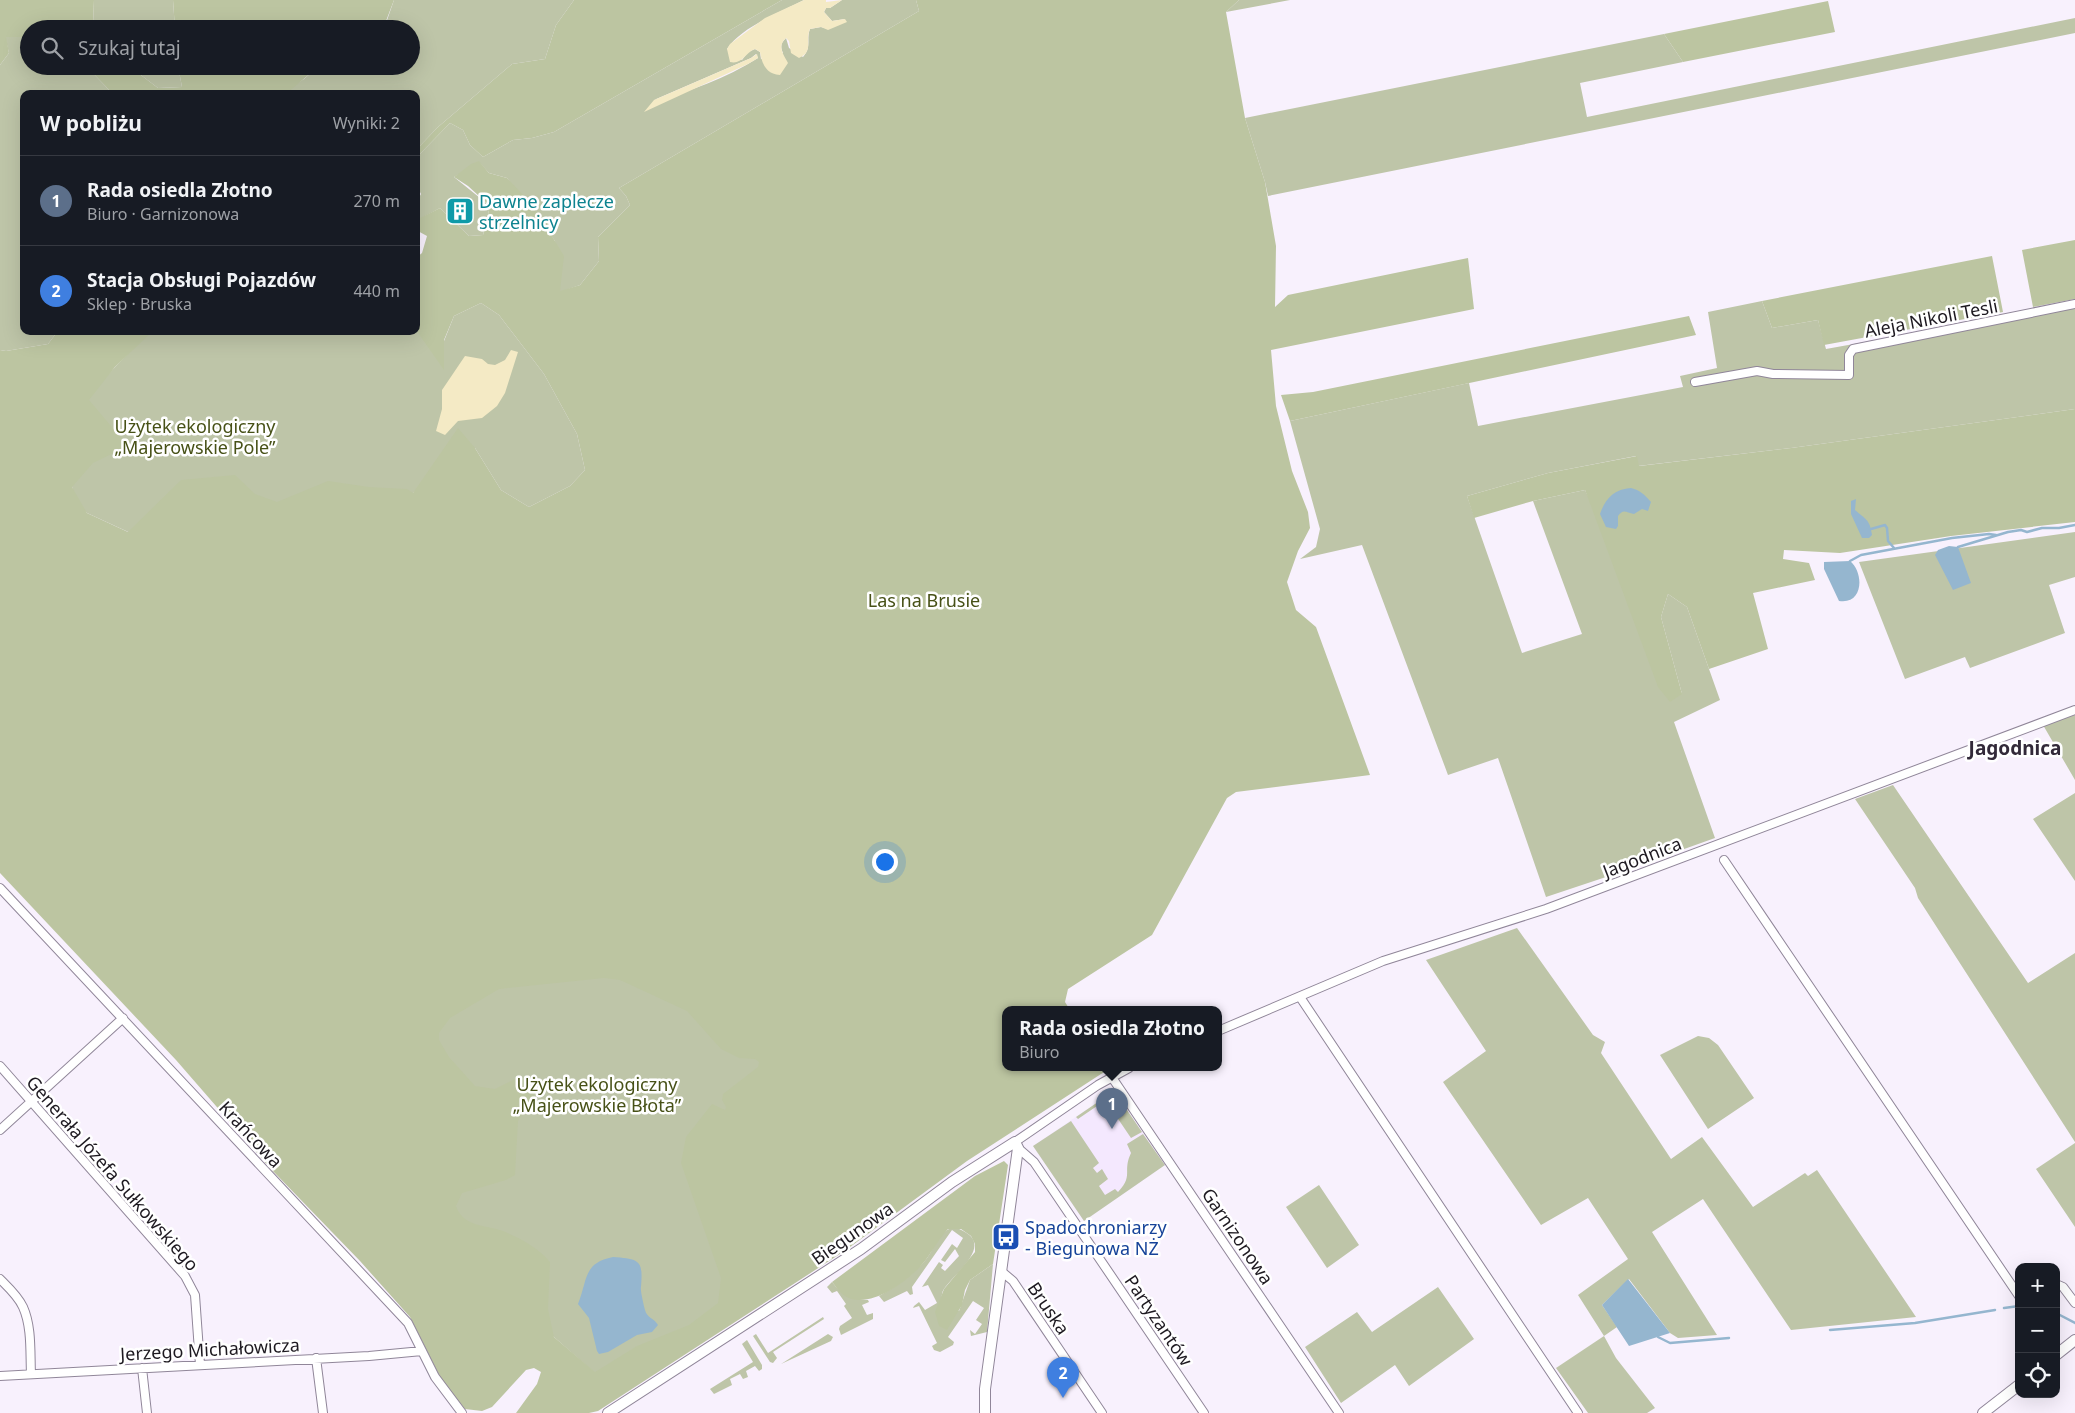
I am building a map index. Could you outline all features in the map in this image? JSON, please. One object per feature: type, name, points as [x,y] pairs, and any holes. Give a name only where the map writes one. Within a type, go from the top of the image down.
[{"type":"street","name":"Aleja Nikoli Tesli","points":[[1696,382],[1757,371],[1773,374],[1849,375],[1849,355],[1853,349],[2075,304]]},
{"type":"street","name":"Jagodnica","points":[[1222,1028],[1370,966],[1545,910],[2075,710]]},
{"type":"street","points":[[1724,860],[2015,1290]]},
{"type":"street","name":"Krańcowa","points":[[0,888],[408,1323],[435,1377],[462,1413]]},
{"type":"street","points":[[1300,997],[1578,1413]]},
{"type":"street","points":[[0,1130],[123,1018]]},
{"type":"street","name":"Generała Józefa Sułkowskiego","points":[[0,1066],[186,1276],[194,1295],[200,1365]]},
{"type":"street","points":[[1111,1076],[1122,1071]]},
{"type":"street","name":"Biegunowa","points":[[608,1413],[837,1265],[982,1161],[1016,1145],[1111,1076]]},
{"type":"street","name":"Garnizonowa","points":[[1111,1076],[1339,1413]]},
{"type":"street","points":[[985,1413],[985,1389],[1016,1145]]},
{"type":"street","name":"Partyzantów","points":[[1016,1145],[1034,1162],[1204,1413]]},
{"type":"street","name":"Bruska","points":[[1001,1271],[1012,1281],[1102,1413]]},
{"type":"street","points":[[0,1279],[19,1301],[26,1314],[32,1374]]},
{"type":"street","points":[[2060,1286],[2064,1287],[2075,1303]]},
{"type":"street","points":[[2059,1353],[2075,1340]]},
{"type":"street","name":"Jerzego Michałowicza","points":[[0,1376],[422,1351]]},
{"type":"street","points":[[316,1358],[323,1413]]},
{"type":"street","points":[[142,1368],[147,1413]]},
{"type":"street","points":[[1983,1413],[2015,1388]]},
{"type":"shaded area","points":[[1114,1091],[1165,1165],[1084,1221],[1033,1146]]},
{"type":"green space","points":[[0,0],[94,0],[93,20],[20,20],[20,37],[6,37],[9,53],[0,65]]},
{"type":"green space","points":[[94,0],[173,0],[174,20],[93,20]]},
{"type":"green space","points":[[173,0],[394,0],[386,20],[174,20]]},
{"type":"green space","points":[[394,0],[574,0],[556,25],[545,59],[512,64],[438,127],[420,146],[420,90],[287,90],[309,75],[420,75],[420,20],[387,20]]},
{"type":"green space","points":[[574,0],[782,0],[554,132],[532,138],[513,140],[483,157],[470,145],[463,130],[450,123],[420,154],[420,146],[438,127],[512,64],[545,59],[556,25]]},
{"type":"green space","points":[[782,0],[804,0],[751,27],[733,41],[727,49],[742,60],[748,52],[755,49],[760,52],[761,59],[783,53],[782,45],[786,38],[789,48],[803,57],[808,46],[810,29],[821,27],[828,29],[845,19],[832,21],[824,12],[826,8],[830,8],[842,0],[916,0],[919,11],[619,188],[626,196],[630,205],[598,237],[599,261],[580,285],[560,292],[555,241],[507,178],[489,173],[479,162],[454,177],[490,206],[483,235],[469,236],[440,208],[420,219],[420,154],[450,123],[463,130],[470,145],[483,157],[513,140],[532,138],[554,132]],"holes":[[[756,54],[758,58],[708,84],[654,100],[751,58]]]},
{"type":"green space","name":"Las na Brusie","points":[[916,0],[1239,0],[1226,12],[1245,118],[1265,182],[1276,246],[1275,307],[1288,295],[1468,258],[1474,309],[1271,350],[1276,406],[1292,471],[1308,512],[1310,528],[1298,551],[1287,582],[1296,610],[1316,627],[1370,775],[1236,792],[1227,798],[1152,935],[1068,989],[1065,1002],[1068,1006],[1002,1006],[1002,1071],[1106,1071],[967,1161],[846,1250],[598,1411],[589,1413],[516,1413],[537,1384],[541,1372],[534,1368],[526,1370],[492,1407],[482,1411],[465,1409],[442,1381],[410,1317],[360,1261],[270,1168],[176,1060],[0,873],[0,350],[6,351],[48,344],[55,335],[149,335],[115,367],[89,400],[128,446],[93,463],[72,487],[87,513],[128,532],[181,480],[235,475],[255,494],[277,502],[328,481],[369,487],[407,489],[413,493],[458,428],[475,448],[501,490],[529,507],[570,486],[585,470],[577,434],[544,374],[499,315],[481,303],[454,316],[444,340],[444,370],[420,335],[420,255],[427,236],[420,232],[420,218],[440,208],[469,236],[483,235],[490,206],[468,186],[454,177],[471,164],[479,161],[489,173],[507,178],[529,201],[555,241],[564,256],[560,291],[580,285],[599,261],[598,237],[630,205],[626,196],[619,188],[919,11]],"holes":[[[604,978],[620,980],[687,1011],[721,1049],[739,1058],[755,1059],[759,1062],[758,1067],[723,1094],[722,1100],[726,1107],[725,1110],[712,1104],[686,1137],[681,1163],[721,1278],[718,1303],[689,1325],[637,1346],[595,1372],[554,1337],[548,1309],[550,1262],[546,1257],[529,1244],[503,1231],[469,1222],[459,1213],[456,1206],[462,1193],[506,1180],[515,1175],[518,1121],[534,1095],[529,1082],[517,1078],[495,1089],[475,1086],[449,1057],[439,1040],[439,1033],[450,1018],[499,989]]]},
{"type":"green space","points":[[1239,0],[1290,0],[1226,12]]},
{"type":"green space","points":[[1828,1],[1835,32],[1683,62],[1664,34]]},
{"type":"green space","points":[[2075,18],[2075,33],[1268,196],[1245,118],[1664,34],[1683,62],[1580,83],[1587,117]]},
{"type":"green space","points":[[5,37],[20,37],[20,75],[95,75],[109,90],[20,90],[20,335],[55,335],[48,344],[6,351],[0,350],[0,65],[9,53]]},
{"type":"green space","points":[[95,75],[141,75],[158,88],[182,87],[180,75],[308,75],[291,90],[109,90]]},
{"type":"green space","points":[[141,75],[180,75],[182,87],[158,88]]},
{"type":"green space","points":[[2075,240],[2075,299],[2033,307],[2022,250]]},
{"type":"green space","points":[[1992,256],[2003,312],[1824,345],[1818,320],[1772,328],[1762,301]]},
{"type":"green space","points":[[1762,301],[1772,328],[1818,320],[1826,349],[2075,304],[2075,409],[1791,448],[1638,466],[1636,456],[1548,473],[1467,496],[1522,653],[1582,634],[1533,501],[1585,490],[1682,694],[1661,617],[1668,594],[1687,607],[1720,700],[1674,722],[1715,838],[1546,897],[1498,758],[1448,775],[1362,545],[1300,559],[1316,547],[1320,529],[1290,421],[1469,383],[1478,426],[1683,387],[1680,376],[1717,368],[1708,312]]},
{"type":"green space","name":"Użytek ekologiczny „Majerowskie Pole”","points":[[481,303],[499,315],[544,374],[577,434],[585,470],[570,486],[529,507],[501,490],[475,448],[413,493],[176,554],[87,513],[74,499],[62,422],[146,335],[420,335],[420,320],[444,341],[454,316]]},
{"type":"green space","points":[[1689,316],[1696,335],[1290,421],[1281,395],[1313,392]]},
{"type":"green space","points":[[2075,409],[2075,522],[1951,536],[1840,553],[1784,550],[1783,559],[1809,563],[1815,580],[1753,593],[1768,649],[1709,669],[1687,607],[1668,594],[1661,617],[1682,694],[1670,702],[1658,687],[1585,490],[1533,501],[1474,518],[1467,496],[1548,473],[1637,456],[1639,466],[1791,448]]},
{"type":"green space","points":[[2075,532],[2075,577],[2049,585],[2065,633],[1970,668],[1965,657],[1905,679],[1859,562]]},
{"type":"green space","points":[[2075,715],[2075,780],[2043,725]]},
{"type":"green space","points":[[1893,785],[2028,983],[2075,953],[2075,1142],[1918,898],[1915,888],[1855,799]]},
{"type":"green space","points":[[2075,793],[2075,881],[2033,819]]},
{"type":"green space","points":[[1517,928],[1593,1035],[1605,1042],[1601,1053],[1671,1159],[1702,1137],[1753,1207],[1805,1173],[1808,1176],[1817,1170],[1916,1317],[1791,1330],[1703,1199],[1652,1232],[1717,1335],[1678,1338],[1670,1333],[1629,1279],[1602,1305],[1617,1327],[1604,1336],[1578,1295],[1628,1259],[1588,1198],[1541,1225],[1443,1082],[1486,1051],[1426,960]]},
{"type":"green space","name":"Użytek ekologiczny „Majerowskie Błota”","points":[[605,947],[775,1059],[748,1301],[595,1373],[554,1337],[446,1224],[422,1035],[449,989]]},
{"type":"green space","points":[[1698,1036],[1709,1038],[1718,1045],[1754,1098],[1708,1129],[1660,1055]]},
{"type":"green space","points":[[1114,1091],[1142,1132],[1131,1138],[1112,1110],[1103,1114],[1097,1106],[1078,1119],[1076,1117]]},
{"type":"green space","points":[[1071,1121],[1099,1163],[1093,1168],[1097,1173],[1102,1169],[1108,1179],[1099,1186],[1105,1195],[1115,1189],[1118,1192],[1123,1186],[1127,1177],[1127,1165],[1131,1153],[1127,1144],[1143,1134],[1165,1165],[1084,1221],[1033,1146]]},
{"type":"green space","points":[[2075,1143],[2075,1227],[2036,1169]]},
{"type":"green space","points":[[1004,1161],[1008,1165],[993,1264],[970,1280],[965,1290],[962,1305],[947,1330],[939,1326],[935,1312],[944,1289],[975,1252],[975,1244],[971,1236],[961,1229],[948,1229],[925,1261],[911,1276],[880,1295],[859,1300],[849,1298],[841,1293],[832,1282],[975,1176]]},
{"type":"green space","points":[[1319,1185],[1359,1245],[1327,1268],[1286,1207]]},
{"type":"green space","points":[[954,1227],[968,1234],[973,1240],[974,1247],[967,1262],[943,1290],[941,1300],[959,1311],[970,1280],[993,1264],[987,1332],[971,1336],[970,1330],[975,1334],[982,1324],[976,1320],[984,1308],[973,1301],[948,1337],[954,1342],[953,1345],[940,1352],[934,1350],[932,1346],[937,1343],[919,1306],[913,1308],[919,1302],[925,1310],[937,1303],[928,1285],[922,1287],[939,1262],[943,1265],[941,1268],[945,1271],[959,1256],[955,1249],[945,1262],[941,1260],[952,1244],[957,1248],[963,1238],[952,1230],[912,1287],[913,1294],[910,1295],[907,1291],[884,1302],[879,1296],[914,1272],[928,1258],[940,1237]]},
{"type":"green space","points":[[832,1282],[847,1296],[868,1300],[869,1302],[862,1305],[867,1315],[873,1313],[873,1319],[841,1335],[840,1326],[852,1318],[844,1306],[846,1304],[837,1291],[832,1293],[827,1287]]},
{"type":"green space","points":[[1438,1287],[1474,1339],[1409,1386],[1395,1365],[1341,1403],[1305,1347],[1357,1312],[1372,1332]]},
{"type":"green space","points":[[823,1317],[824,1319],[773,1352],[777,1358],[773,1363],[770,1362],[753,1336],[756,1334],[768,1353]]},
{"type":"green space","points":[[828,1334],[833,1337],[831,1341],[781,1364]]},
{"type":"green space","points":[[1604,1336],[1616,1358],[1655,1408],[1647,1413],[1588,1413],[1556,1368]]},
{"type":"green space","points":[[747,1340],[762,1365],[762,1369],[759,1371],[755,1366],[746,1371],[748,1377],[743,1379],[740,1374],[730,1379],[732,1385],[714,1394],[710,1389],[753,1362],[742,1344]]},
{"type":"sand","points":[[804,0],[826,0],[826,2],[842,0],[830,8],[826,8],[824,12],[832,21],[845,19],[847,22],[828,30],[821,27],[810,29],[808,49],[799,58],[791,53],[789,41],[786,38],[781,47],[788,63],[780,75],[771,73],[766,68],[760,52],[755,49],[738,62],[730,62],[727,49],[730,44],[765,18]]},
{"type":"sand","points":[[757,54],[758,58],[748,64],[644,112],[654,100]]},
{"type":"sand","points":[[511,350],[518,352],[505,393],[497,406],[482,418],[458,421],[445,435],[436,431],[442,409],[442,390],[465,356],[482,359],[488,364],[495,365],[505,360]]},
{"type":"water","points":[[1631,488],[1642,493],[1651,502],[1648,511],[1642,509],[1634,514],[1622,512],[1618,516],[1618,526],[1616,529],[1606,527],[1600,514],[1608,499],[1620,490]]},
{"type":"water","points":[[1856,499],[1855,510],[1870,526],[1872,535],[1869,538],[1862,538],[1851,514],[1851,501]]},
{"type":"water","points":[[1949,546],[1958,547],[1971,583],[1953,590],[1935,555],[1938,550]]},
{"type":"water","points":[[1850,561],[1858,572],[1859,587],[1853,598],[1847,601],[1839,601],[1824,569],[1824,562]]},
{"type":"water","points":[[613,1257],[629,1259],[638,1263],[641,1272],[641,1291],[645,1310],[647,1315],[658,1325],[652,1332],[637,1335],[608,1352],[599,1354],[589,1318],[578,1304],[591,1268],[596,1263]]},
{"type":"water","points":[[1628,1279],[1670,1333],[1629,1346],[1602,1305]]},
{"type":"waterway","points":[[1871,529],[1885,525],[1888,541],[1894,548]]},
{"type":"waterway","points":[[1958,547],[2008,532],[2021,530],[2027,532],[2042,528],[2059,528],[2075,525]]},
{"type":"waterway","points":[[1850,561],[1861,555],[1952,538],[1996,535]]},
{"type":"waterway","points":[[2004,1308],[2015,1307]]},
{"type":"waterway","points":[[1830,1330],[1915,1323],[1995,1310]]},
{"type":"waterway","points":[[2060,1315],[2075,1323]]},
{"type":"waterway","points":[[1658,1337],[1670,1343],[1729,1338]]},
{"type":"place","name":"Dawne zaplecze strzelnicy","points":[[460,211]]},
{"type":"place","name":"Rada osiedla Złotno","points":[[1112,1129]]},
{"type":"place","name":"Spadochroniarzy - Biegunowa NŻ","points":[[1006,1237]]},
{"type":"place","name":"Stacja Obsługi Pojazdów","points":[[1063,1398]]},
{"type":"district","name":"Jagodnica","points":[[2015,748]]}]
